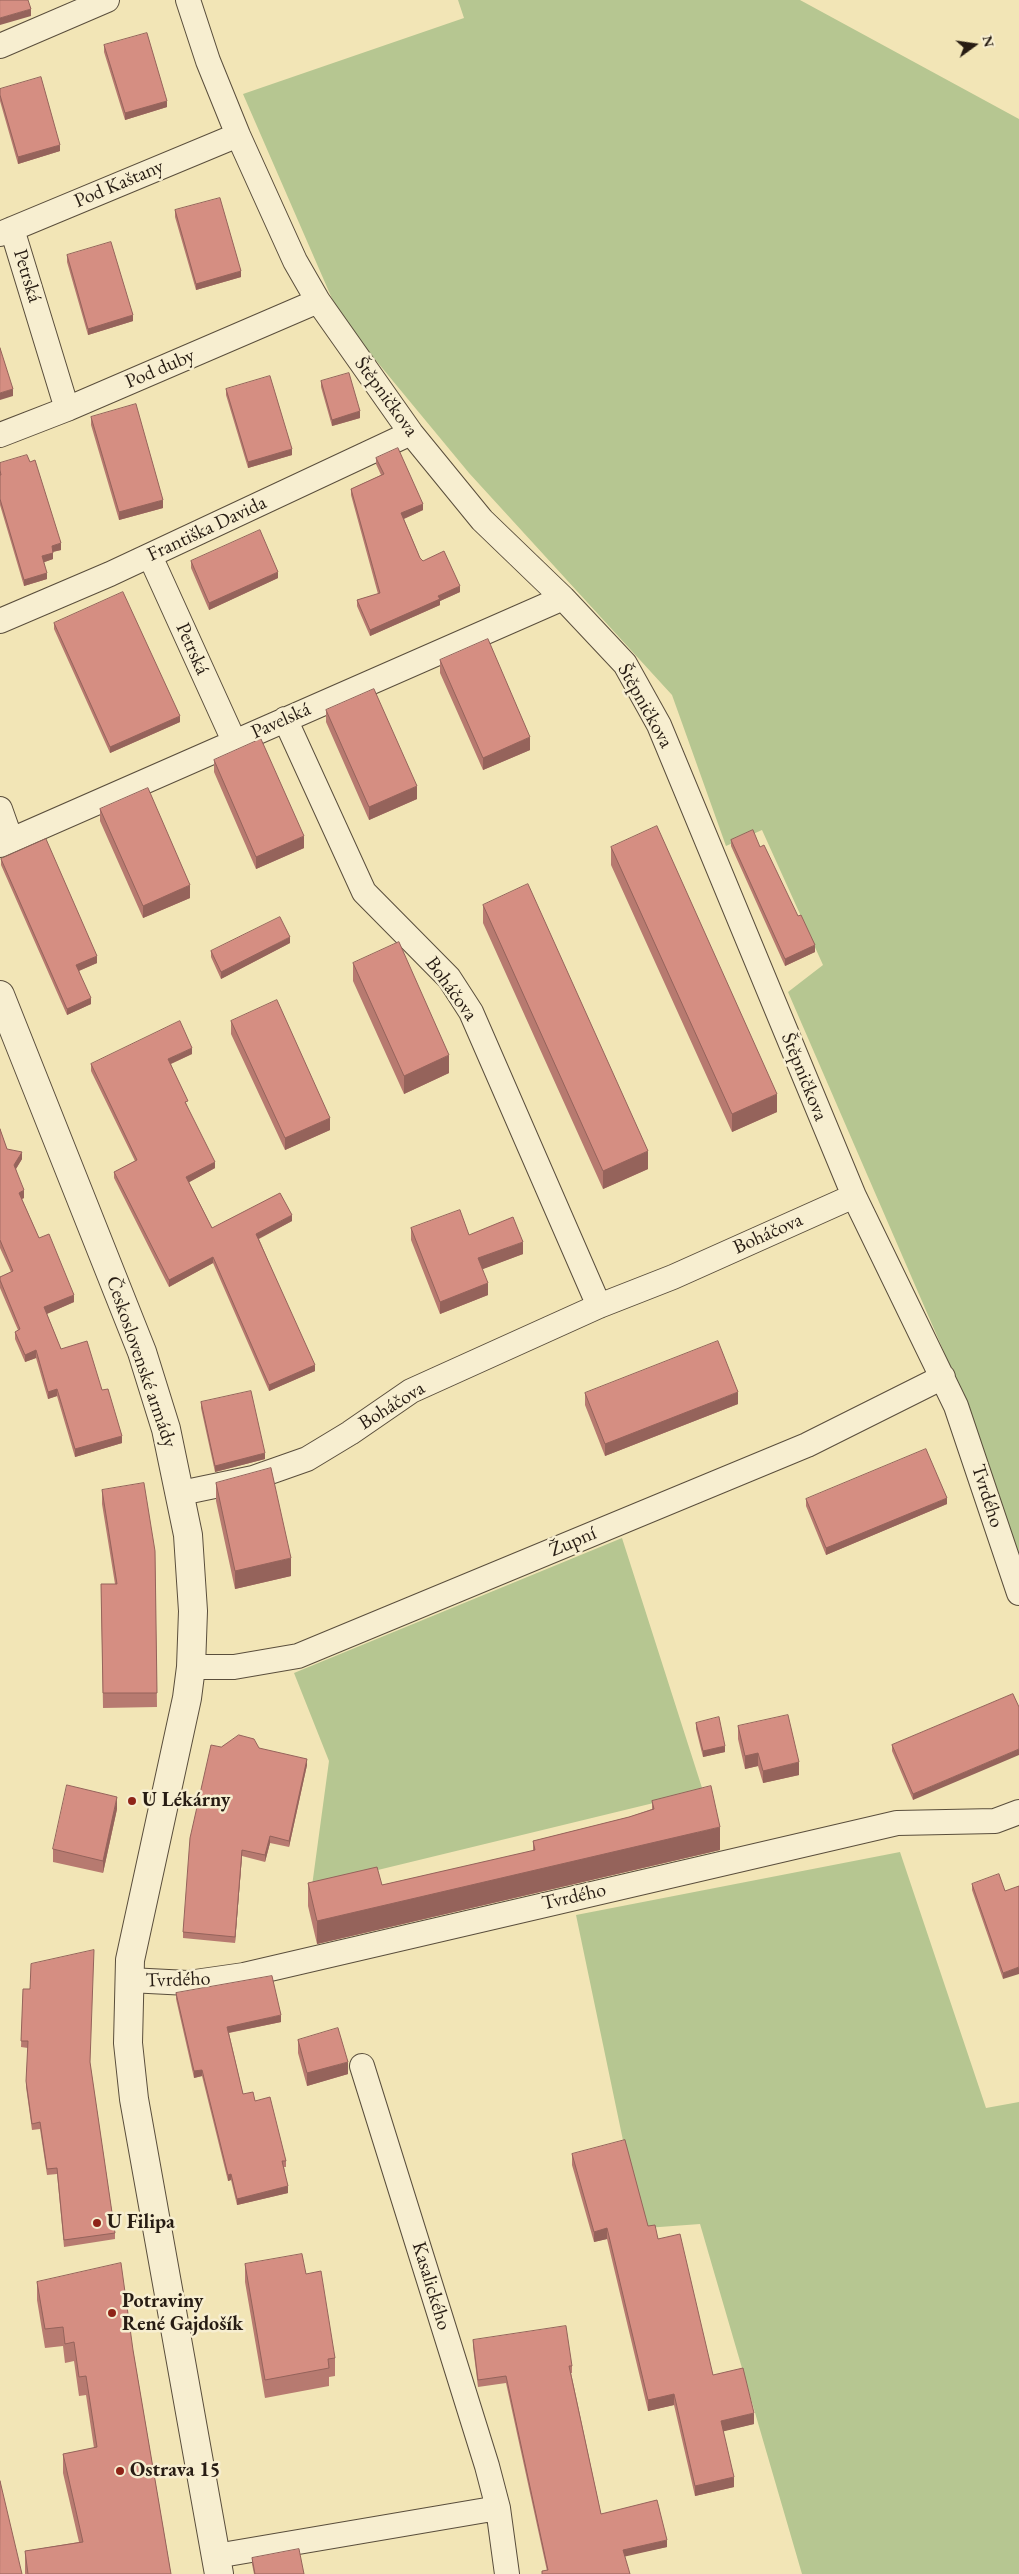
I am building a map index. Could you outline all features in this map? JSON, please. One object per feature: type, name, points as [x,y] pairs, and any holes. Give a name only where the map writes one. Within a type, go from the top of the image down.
[{"type":"street","points":[[0,46],[107,0]]},
{"type":"street","name":"Štěpničkova","points":[[188,0],[208,61],[238,135],[292,253],[318,301],[411,433],[482,520],[562,598],[625,664],[659,724],[854,1196],[943,1377],[965,1428]]},
{"type":"street","name":"Pod Kaštany","points":[[6,231],[238,135]]},
{"type":"street","name":"Petrská","points":[[6,231],[67,409]]},
{"type":"street","name":"Pod duby","points":[[0,435],[67,409],[318,301]]},
{"type":"street","name":"Františka Davida","points":[[0,621],[150,556],[411,433]]},
{"type":"street","name":"Petrská","points":[[150,556],[234,741]]},
{"type":"street","name":"Pavelská","points":[[6,842],[562,598]]},
{"type":"street","name":"Boháčova","points":[[285,719],[364,892],[449,978],[472,1012],[600,1306]]},
{"type":"street","points":[[0,809],[6,842]]},
{"type":"street","name":"Československé armády","points":[[0,995],[142,1352],[166,1429],[181,1493],[193,1587],[191,1667],[180,1737],[133,1940],[128,1980],[128,2043],[134,2099],[218,2565]]},
{"type":"street","name":"Boháčova","points":[[181,1493],[253,1478],[307,1459],[350,1433],[411,1391],[600,1306],[673,1277],[854,1196]]},
{"type":"street","name":"Župní","points":[[191,1667],[234,1667],[298,1656],[807,1445],[943,1377]]},
{"type":"street","name":"Tvrdého","points":[[965,1428],[1019,1593]]},
{"type":"street","name":"Tvrdého","points":[[128,1980],[188,1983],[244,1975],[897,1824],[995,1821],[1019,1812]]},
{"type":"street","name":"Kasalického","points":[[362,2066],[487,2466],[498,2508],[508,2574]]},
{"type":"street","points":[[218,2565],[498,2508]]},
{"type":"green space","points":[[458,0],[800,0],[1019,119],[1019,1574],[957,1382],[788,992],[823,965],[762,830],[726,846],[672,695],[469,473],[340,317],[243,94],[464,18]]},
{"type":"green space","points":[[622,1538],[703,1791],[312,1886],[329,1761],[294,1673]]},
{"type":"green space","points":[[900,1852],[986,2108],[1019,2102],[1019,2574],[802,2574],[700,2224],[646,2228],[625,2150],[576,1915]]},
{"type":"building","points":[[0,0],[28,0],[31,9],[0,18]]},
{"type":"building","points":[[147,33],[167,101],[125,113],[104,45]]},
{"type":"building","points":[[41,77],[60,145],[18,157],[0,95],[0,89]]},
{"type":"building","points":[[220,198],[241,271],[196,284],[175,210]]},
{"type":"building","points":[[111,242],[133,315],[88,329],[67,255]]},
{"type":"building","points":[[0,348],[13,389],[0,393]]},
{"type":"building","points":[[349,373],[360,411],[332,420],[321,381]]},
{"type":"building","points":[[270,376],[292,449],[248,462],[226,389]]},
{"type":"building","points":[[136,404],[163,500],[119,512],[91,417]]},
{"type":"building","points":[[398,448],[423,504],[401,513],[420,558],[423,561],[444,551],[460,586],[438,596],[440,599],[370,630],[357,600],[380,593],[351,489],[384,474],[376,458]]},
{"type":"building","points":[[27,455],[30,462],[35,460],[61,543],[52,546],[53,553],[42,556],[47,573],[24,580],[0,499],[0,463]]},
{"type":"building","points":[[260,530],[278,572],[209,603],[191,561]]},
{"type":"building","points":[[123,592],[180,716],[110,747],[54,623]]},
{"type":"building","points":[[488,639],[530,737],[483,758],[440,660]]},
{"type":"building","points":[[374,689],[417,786],[369,807],[326,710]]},
{"type":"building","points":[[261,739],[304,836],[256,857],[214,760]]},
{"type":"building","points":[[148,788],[190,885],[143,906],[100,809]]},
{"type":"building","points":[[657,826],[777,1094],[732,1114],[611,847]]},
{"type":"building","points":[[753,830],[760,847],[764,845],[798,916],[801,915],[815,945],[785,959],[731,840]]},
{"type":"building","points":[[46,839],[97,956],[76,965],[91,998],[67,1009],[1,859]]},
{"type":"building","points":[[528,884],[648,1151],[603,1171],[483,905]]},
{"type":"building","points":[[280,917],[290,937],[221,972],[211,951]]},
{"type":"building","points":[[399,942],[449,1055],[404,1076],[353,963]]},
{"type":"building","points":[[277,1000],[330,1118],[285,1138],[231,1021]]},
{"type":"building","points":[[180,1021],[192,1048],[168,1059],[188,1101],[185,1102],[215,1162],[186,1177],[212,1228],[280,1193],[292,1215],[256,1234],[315,1365],[269,1385],[213,1257],[169,1280],[114,1172],[137,1160],[91,1064]]},
{"type":"building","points":[[0,1129],[7,1149],[22,1152],[14,1165],[24,1190],[19,1193],[39,1238],[49,1234],[74,1295],[44,1307],[61,1349],[87,1341],[102,1390],[108,1389],[122,1436],[75,1449],[57,1389],[48,1392],[36,1350],[25,1355],[15,1332],[20,1329],[0,1280],[0,1277],[13,1271],[0,1240]]},
{"type":"building","points":[[460,1210],[469,1235],[513,1217],[523,1242],[478,1258],[488,1283],[440,1302],[411,1228]]},
{"type":"building","points":[[718,1341],[738,1392],[605,1444],[585,1393]]},
{"type":"building","points":[[251,1391],[265,1453],[215,1466],[201,1402]]},
{"type":"building","points":[[926,1449],[947,1498],[826,1548],[806,1499]]},
{"type":"building","points":[[271,1468],[291,1558],[235,1571],[216,1483]]},
{"type":"building","points":[[144,1483],[155,1551],[157,1693],[103,1693],[101,1584],[117,1584],[102,1490]]},
{"type":"building","points":[[1013,1694],[1019,1707],[1019,1749],[913,1794],[892,1745]]},
{"type":"building","points":[[788,1715],[799,1762],[763,1771],[758,1753],[745,1756],[738,1726]]},
{"type":"building","points":[[719,1717],[725,1746],[703,1751],[696,1723]]},
{"type":"building","points":[[239,1735],[254,1739],[259,1748],[307,1759],[289,1841],[270,1836],[265,1855],[242,1850],[235,1937],[183,1932],[190,1838],[211,1745],[221,1747]]},
{"type":"building","points":[[67,1785],[117,1797],[103,1861],[53,1849]]},
{"type":"building","points":[[711,1786],[720,1827],[317,1921],[308,1883],[377,1867],[382,1885],[535,1850],[533,1841],[629,1817],[654,1809],[652,1801]]},
{"type":"building","points":[[999,1874],[1005,1891],[1019,1886],[1019,1967],[1003,1973],[972,1884]]},
{"type":"building","points":[[94,1950],[90,2062],[115,2233],[64,2240],[57,2168],[47,2169],[40,2122],[32,2124],[26,2081],[28,2041],[21,2041],[23,1989],[30,1989],[31,1964]]},
{"type":"building","points":[[272,1976],[281,2015],[227,2027],[243,2094],[253,2092],[255,2101],[270,2097],[286,2161],[282,2161],[288,2186],[237,2199],[231,2174],[228,2175],[202,2070],[194,2071],[176,1993]]},
{"type":"building","points":[[338,2028],[348,2062],[307,2073],[298,2040]]},
{"type":"building","points":[[625,2140],[648,2226],[655,2225],[658,2239],[680,2234],[713,2375],[743,2368],[754,2413],[721,2421],[734,2477],[695,2486],[674,2394],[648,2400],[607,2228],[594,2232],[572,2154]]},
{"type":"building","points":[[302,2254],[306,2274],[321,2271],[335,2358],[328,2359],[329,2368],[265,2380],[245,2264]]},
{"type":"building","points":[[121,2263],[133,2350],[171,2574],[28,2574],[25,2551],[83,2542],[63,2454],[97,2447],[86,2376],[79,2377],[74,2342],[65,2344],[63,2327],[45,2329],[37,2282]]},
{"type":"building","points":[[566,2326],[572,2366],[569,2366],[601,2514],[657,2500],[667,2540],[623,2550],[630,2574],[542,2574],[542,2571],[548,2570],[506,2376],[478,2380],[473,2340]]},
{"type":"building","points":[[0,2481],[22,2574],[0,2574]]},
{"type":"building","points":[[299,2549],[304,2574],[255,2574],[252,2558]]},
{"type":"place","name":"U Lékárny","points":[[132,1801]]},
{"type":"place","name":"U Filipa","points":[[97,2223]]},
{"type":"place","name":"Potraviny René Gajdošík","points":[[112,2313]]},
{"type":"place","name":"Ostrava 15","points":[[120,2471]]}]
